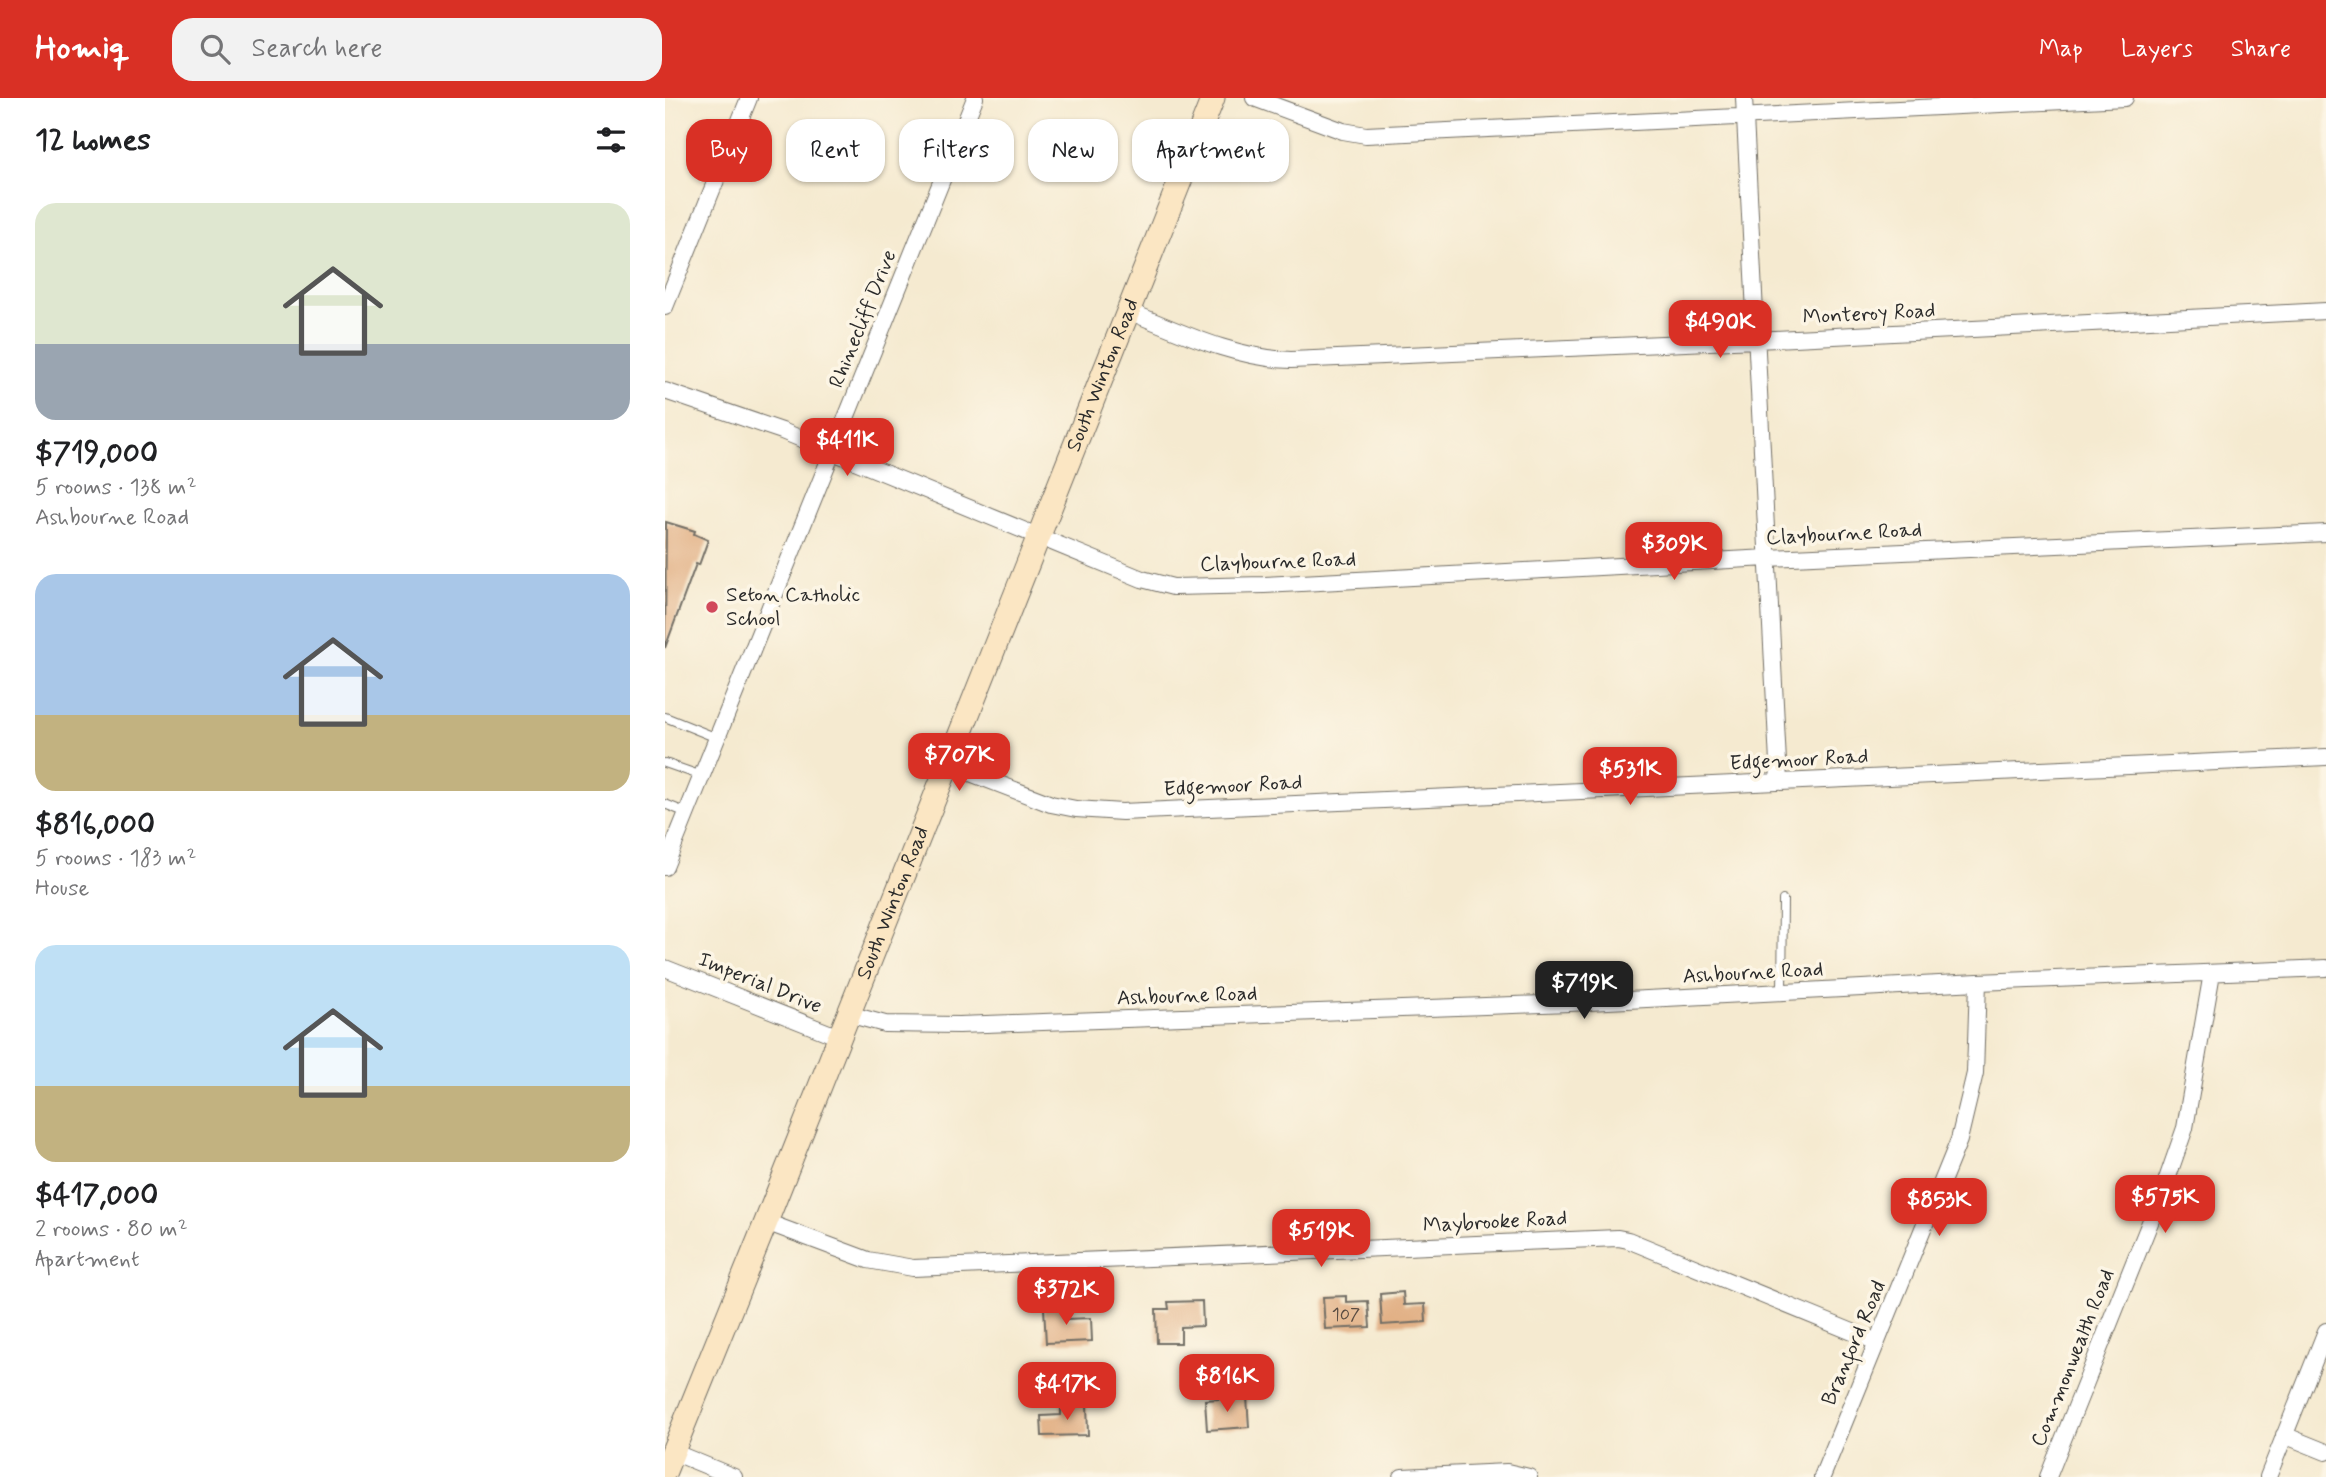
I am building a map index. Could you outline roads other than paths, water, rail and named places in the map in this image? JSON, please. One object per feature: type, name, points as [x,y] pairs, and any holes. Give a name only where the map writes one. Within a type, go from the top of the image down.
[{"type":"main road","name":"South Winton Road","points":[[669,1462],[767,1222],[1213,98]]},
{"type":"street","points":[[665,307],[749,98]]},
{"type":"street","name":"Rhinecliff Drive","points":[[665,867],[975,98]]},
{"type":"street","points":[[1254,98],[1343,131],[1366,135],[2125,98]]},
{"type":"street","points":[[1744,98],[1779,782]]},
{"type":"street","name":"Monteroy Road","points":[[1128,311],[1234,352],[1270,359],[1756,340],[2326,311]]},
{"type":"street","name":"Claybourne Road","points":[[665,391],[730,412],[1142,579],[1173,587],[1264,585],[1768,558],[2326,533]]},
{"type":"street","name":"Edgemoor Road","points":[[947,764],[1051,804],[1105,812],[2326,757]]},
{"type":"street","name":"Imperial Drive","points":[[665,968],[839,1037]]},
{"type":"street","name":"Ashbourne Road","points":[[848,1014],[885,1024],[959,1025],[1569,1003],[2326,968]]},
{"type":"street","name":"Commonwealth Road","points":[[2048,1477],[2165,1185],[2185,1128],[2212,972]]},
{"type":"street","name":"Branford Road","points":[[1822,1477],[1959,1140],[1975,1073],[1978,982]]},
{"type":"street","name":"Maybrooke Road","points":[[767,1222],[868,1260],[913,1268],[1618,1238],[1877,1342]]},
{"type":"street","points":[[2268,1477],[2326,1331]]},
{"type":"street","points":[[2284,1435],[2326,1452]]},
{"type":"street","points":[[669,1462],[734,1477]]},
{"type":"street","points":[[1402,1477],[1507,1472],[1529,1477]]},
{"type":"lane","points":[[665,717],[717,738]]},
{"type":"lane","points":[[665,763],[702,776]]},
{"type":"lane","points":[[665,804],[687,813]]},
{"type":"lane","points":[[1781,992],[1783,901]]},
{"type":"place","name":"Seton Catholic School","points":[[712,607]]}]
